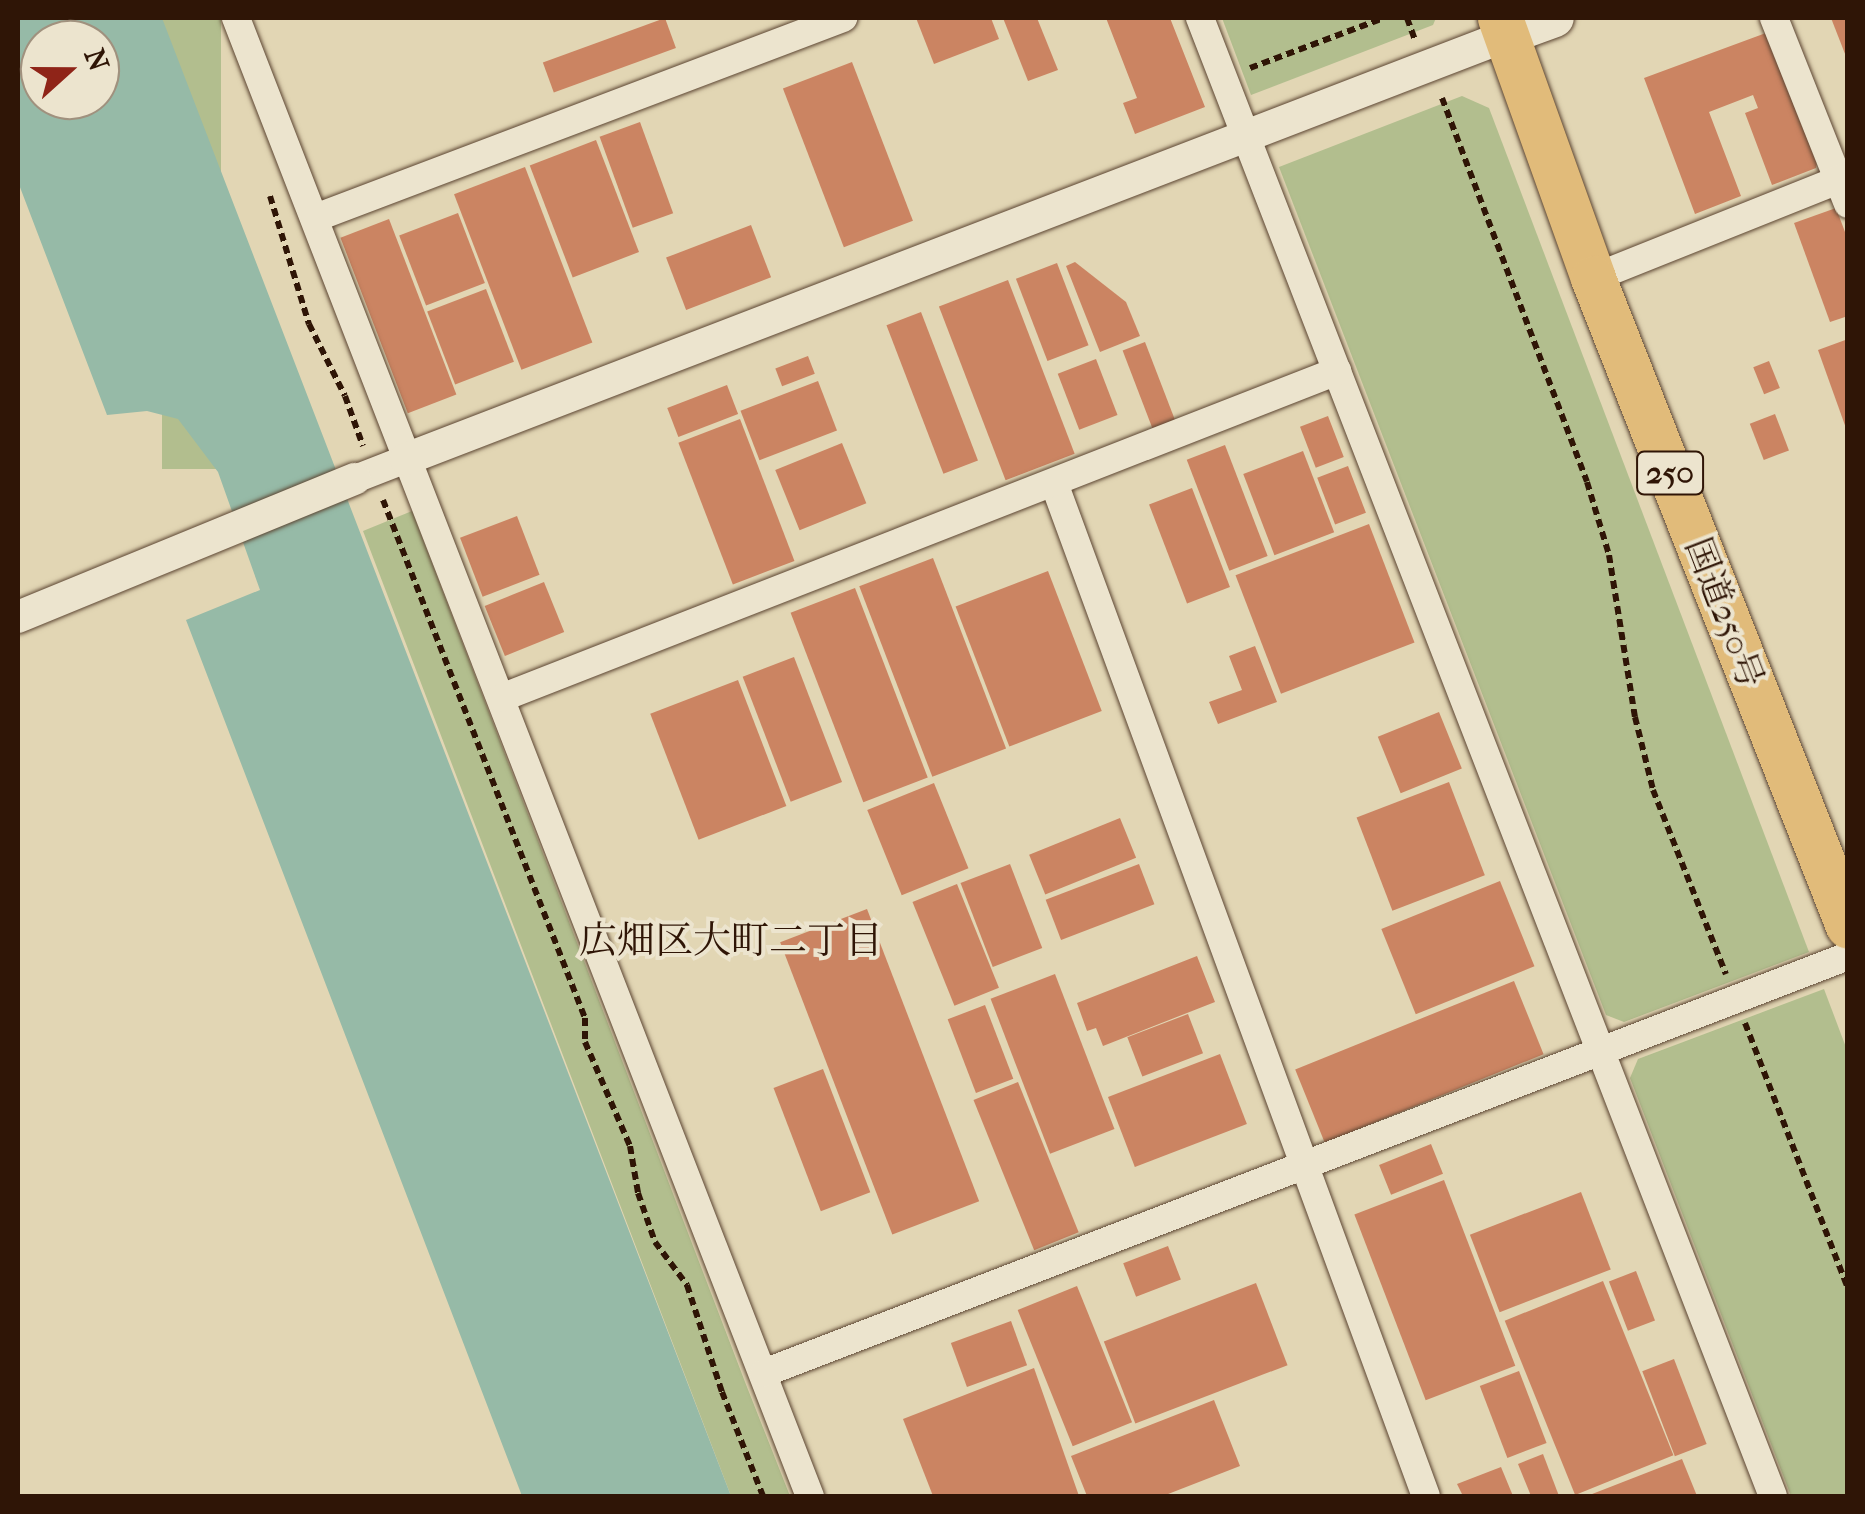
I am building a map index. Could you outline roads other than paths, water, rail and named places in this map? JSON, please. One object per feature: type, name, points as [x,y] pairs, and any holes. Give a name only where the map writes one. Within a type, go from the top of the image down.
[{"type":"highway","name":"国道250号","points":[[1503,27],[1593,278],[1848,926]]},
{"type":"main road","points":[[1503,27],[1554,18]]},
{"type":"street","points":[[236,18],[810,1496]]},
{"type":"street","points":[[315,218],[843,18]]},
{"type":"street","points":[[1200,18],[1773,1496]]},
{"type":"street","points":[[1593,278],[1844,187],[1774,18]]},
{"type":"street","points":[[18,616],[406,458],[1245,136],[1503,27]]},
{"type":"street","points":[[501,698],[1337,371]]},
{"type":"street","points":[[1054,483],[1426,1496]]},
{"type":"street","points":[[764,1373],[1848,956]]},
{"type":"district","name":"広畑区大町二丁目","points":[[731,941]]}]
